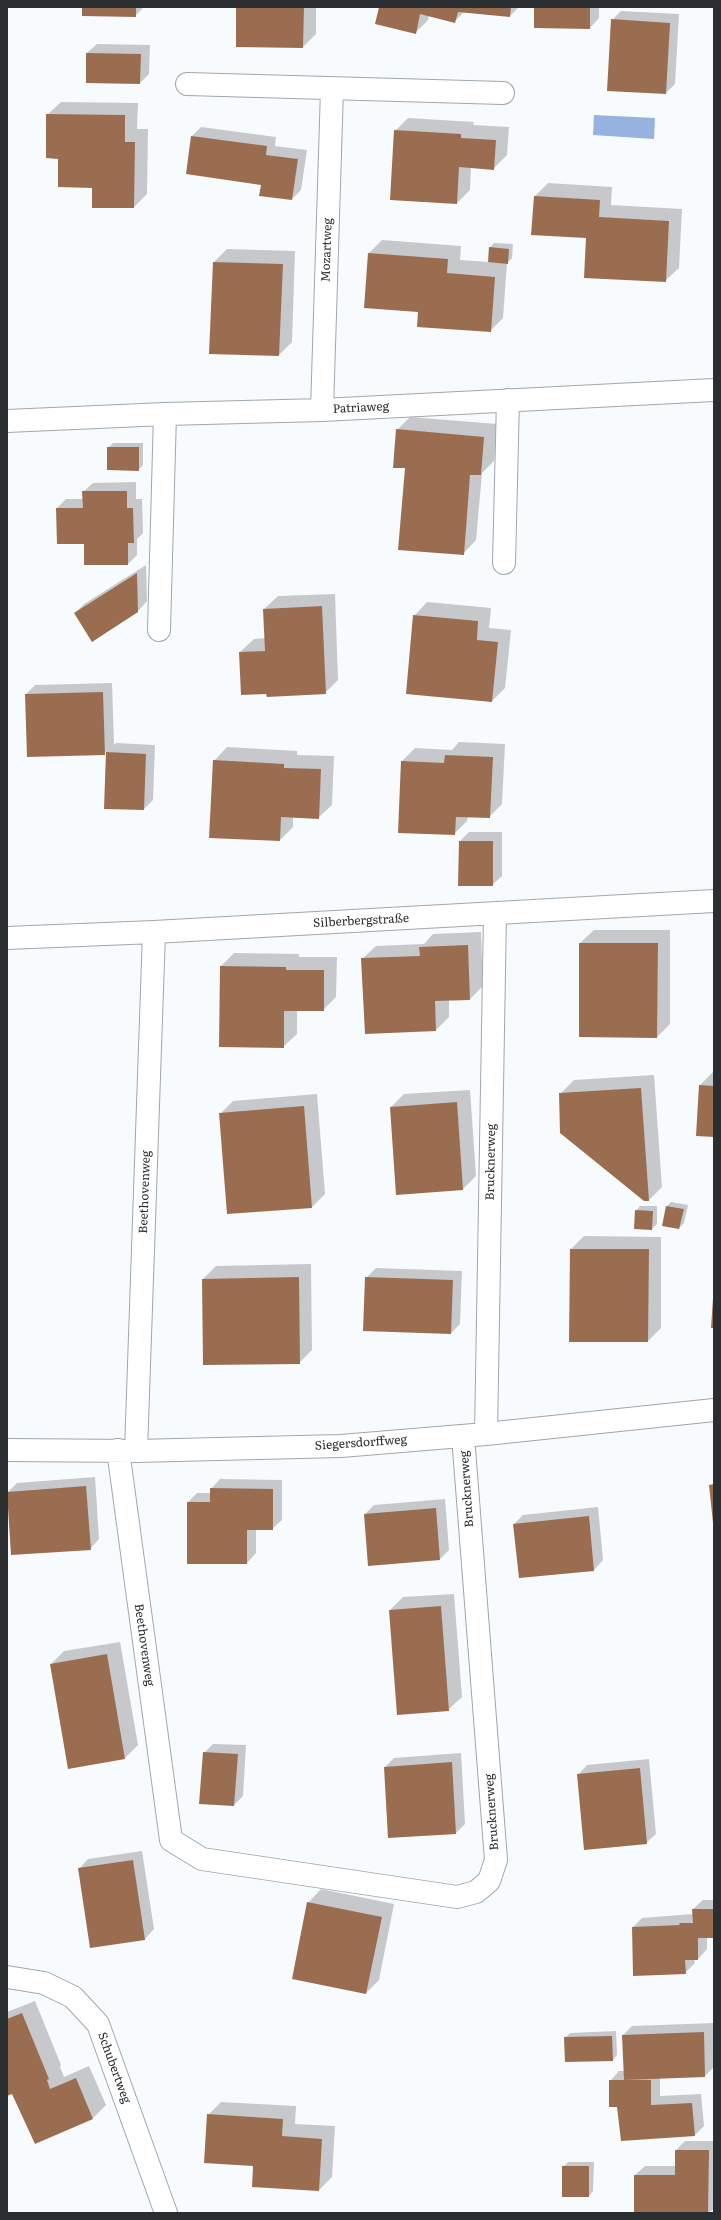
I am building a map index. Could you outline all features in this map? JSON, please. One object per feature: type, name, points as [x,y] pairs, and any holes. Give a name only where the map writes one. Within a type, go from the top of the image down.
[{"type":"street","points":[[187,84],[503,93]]},
{"type":"street","name":"Mozartweg","points":[[322,410],[332,89]]},
{"type":"street","name":"Patriaweg","points":[[7,421],[165,414],[322,410],[714,390]]},
{"type":"street","points":[[504,563],[508,400]]},
{"type":"street","points":[[159,630],[165,414]]},
{"type":"street","name":"Silberbergstraße","points":[[7,938],[154,932],[714,901]]},
{"type":"street","name":"Brucknerweg","points":[[486,1434],[495,914]]},
{"type":"street","name":"Beethovenweg","points":[[154,932],[127,1450],[171,1840]]},
{"type":"street","name":"Siegersdorffweg","points":[[7,1450],[127,1450],[341,1446],[486,1434],[714,1410]]},
{"type":"street","name":"Brucknerweg","points":[[171,1840],[202,1859],[457,1897],[476,1892],[490,1881],[496,1860],[463,1436]]},
{"type":"street","name":"Schubertweg","points":[[7,1977],[44,1983],[73,1997],[98,2024],[166,2213]]},
{"type":"water","points":[[594,115],[655,118],[654,139],[593,135]]},
{"type":"building","points":[[82,7],[136,7],[136,17],[82,16]]},
{"type":"building","points":[[236,7],[304,7],[303,48],[236,47]]},
{"type":"building","points":[[379,7],[511,7],[510,17],[458,12],[455,23],[420,14],[416,34],[375,24]]},
{"type":"building","points":[[534,7],[590,7],[590,29],[534,28]]},
{"type":"building","points":[[611,19],[670,23],[666,94],[607,91]]},
{"type":"building","points":[[86,53],[141,54],[140,84],[86,83]]},
{"type":"building","points":[[46,114],[125,115],[125,142],[135,142],[134,208],[92,208],[92,188],[58,187],[58,159],[46,158]]},
{"type":"building","points":[[394,130],[461,134],[461,138],[496,140],[494,170],[459,167],[457,204],[390,200]]},
{"type":"building","points":[[191,136],[267,146],[266,155],[298,159],[292,200],[259,196],[261,185],[186,174]]},
{"type":"building","points":[[534,196],[600,200],[599,217],[669,221],[666,282],[584,278],[586,238],[531,235]]},
{"type":"building","points":[[489,247],[509,249],[508,264],[488,262]]},
{"type":"building","points":[[368,253],[448,259],[447,273],[495,277],[491,332],[417,327],[418,312],[364,308]]},
{"type":"building","points":[[213,262],[283,264],[279,356],[209,354]]},
{"type":"building","points":[[396,429],[484,437],[481,475],[470,475],[464,555],[398,550],[405,468],[393,468]]},
{"type":"building","points":[[107,447],[139,447],[139,471],[107,470]]},
{"type":"building","points":[[82,491],[127,491],[127,508],[133,508],[134,543],[128,543],[128,565],[84,565],[84,544],[57,544],[56,508],[83,508]]},
{"type":"building","points":[[137,573],[138,612],[92,642],[74,613]]},
{"type":"building","points":[[322,606],[326,694],[267,697],[266,694],[241,695],[239,652],[265,651],[263,609]]},
{"type":"building","points":[[413,615],[478,621],[477,640],[498,642],[492,702],[406,694]]},
{"type":"building","points":[[103,692],[105,755],[27,757],[25,694]]},
{"type":"building","points":[[106,752],[146,754],[144,810],[104,809]]},
{"type":"building","points":[[445,755],[493,757],[490,818],[456,817],[455,835],[398,833],[401,761],[444,763]]},
{"type":"building","points":[[213,760],[284,764],[284,768],[321,769],[319,819],[281,817],[280,841],[209,838]]},
{"type":"building","points":[[459,841],[493,841],[493,886],[458,886]]},
{"type":"building","points":[[579,943],[658,943],[657,1038],[579,1037]]},
{"type":"building","points":[[468,945],[470,1000],[435,1001],[436,1031],[365,1034],[361,958],[420,956],[419,947]]},
{"type":"building","points":[[220,966],[286,967],[286,970],[324,970],[324,1011],[284,1011],[284,1048],[219,1047]]},
{"type":"building","points":[[699,1085],[714,1086],[714,1137],[696,1136]]},
{"type":"building","points":[[641,1088],[649,1201],[644,1201],[560,1133],[559,1093]]},
{"type":"building","points":[[457,1102],[463,1190],[396,1195],[390,1107]]},
{"type":"building","points":[[304,1106],[312,1208],[227,1214],[219,1113]]},
{"type":"building","points":[[666,1206],[684,1209],[679,1229],[662,1226]]},
{"type":"building","points":[[635,1210],[653,1211],[652,1230],[634,1229]]},
{"type":"building","points":[[570,1249],[649,1249],[648,1342],[569,1342]]},
{"type":"building","points":[[299,1277],[300,1364],[203,1365],[202,1279]]},
{"type":"building","points":[[365,1277],[453,1280],[451,1334],[363,1331]]},
{"type":"building","points":[[713,1298],[714,1328],[711,1328]]},
{"type":"building","points":[[714,1484],[714,1523],[713,1523],[709,1485]]},
{"type":"building","points":[[86,1486],[91,1550],[11,1555],[7,1492]]},
{"type":"building","points":[[210,1488],[273,1489],[273,1530],[247,1530],[247,1564],[187,1564],[187,1502],[210,1502]]},
{"type":"building","points":[[436,1508],[440,1560],[368,1566],[364,1514]]},
{"type":"building","points":[[589,1516],[594,1571],[519,1578],[513,1524]]},
{"type":"building","points":[[441,1606],[449,1711],[397,1715],[389,1610]]},
{"type":"building","points":[[107,1654],[125,1759],[68,1769],[50,1664]]},
{"type":"building","points":[[203,1752],[238,1754],[234,1806],[199,1804]]},
{"type":"building","points":[[452,1762],[456,1834],[388,1838],[384,1767]]},
{"type":"building","points":[[640,1768],[647,1844],[584,1850],[577,1774]]},
{"type":"building","points":[[133,1860],[145,1940],[90,1948],[78,1868]]},
{"type":"building","points":[[307,1902],[382,1917],[366,1994],[292,1979]]},
{"type":"building","points":[[692,1909],[714,1909],[714,1938],[698,1938],[698,1960],[685,1960],[686,1974],[633,1976],[632,1927],[693,1923]]},
{"type":"building","points":[[22,2013],[49,2079],[47,2080],[50,2089],[76,2078],[93,2119],[35,2144],[12,2094],[7,2096],[7,2019]]},
{"type":"building","points":[[704,2032],[705,2077],[624,2080],[622,2035]]},
{"type":"building","points":[[612,2036],[613,2061],[565,2062],[564,2037]]},
{"type":"building","points":[[609,2080],[651,2080],[651,2105],[692,2103],[695,2136],[621,2141],[617,2107],[609,2107]]},
{"type":"building","points":[[207,2114],[283,2119],[282,2136],[322,2139],[319,2191],[252,2187],[253,2166],[204,2163]]},
{"type":"building","points":[[675,2150],[709,2150],[708,2213],[634,2213],[634,2175],[675,2175]]},
{"type":"building","points":[[562,2166],[589,2166],[589,2197],[562,2197]]}]
